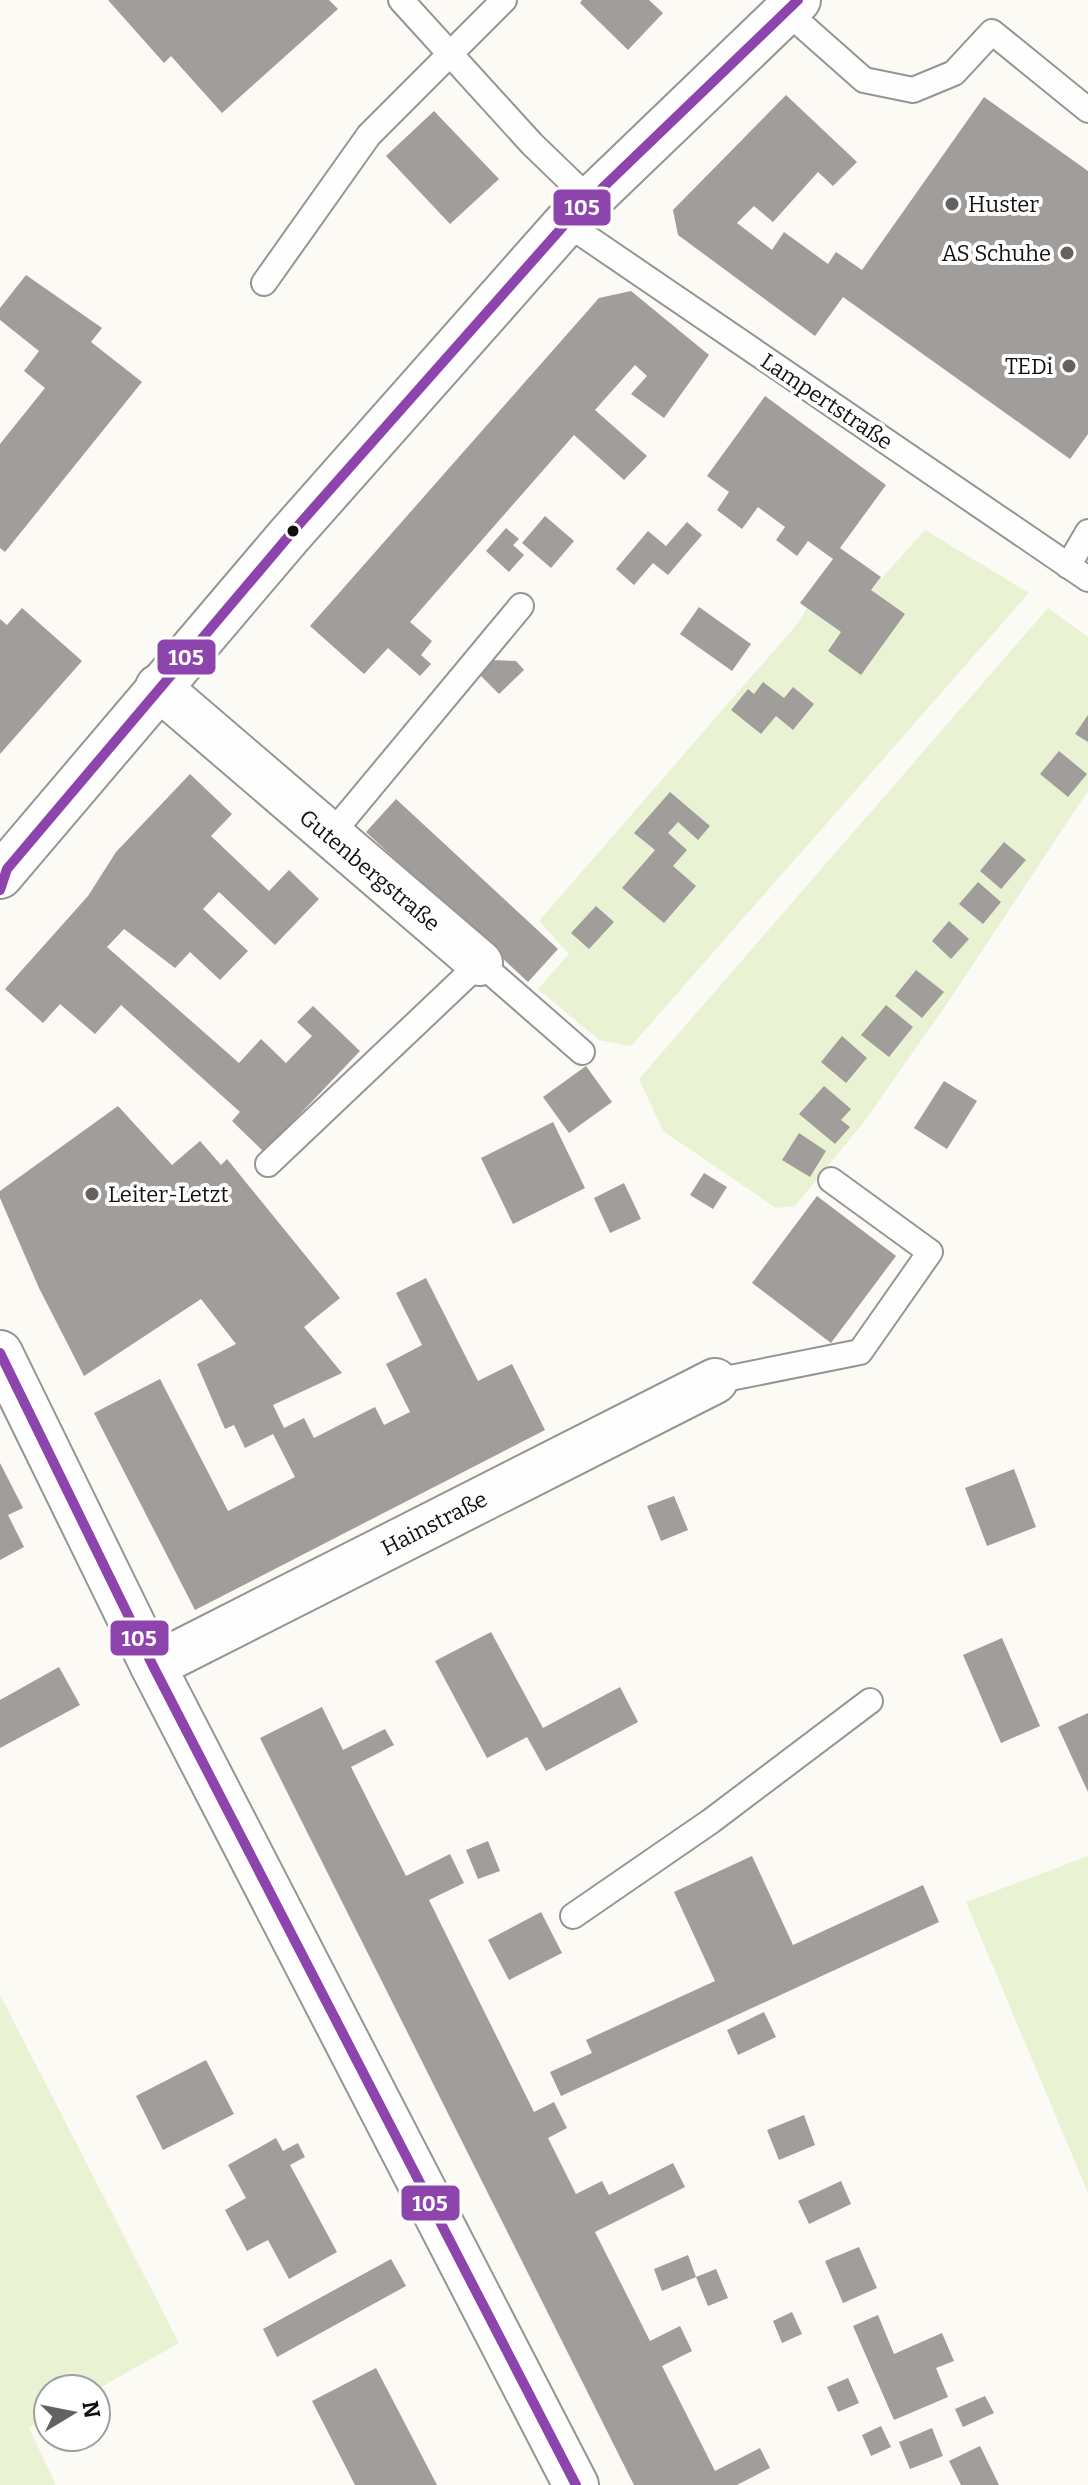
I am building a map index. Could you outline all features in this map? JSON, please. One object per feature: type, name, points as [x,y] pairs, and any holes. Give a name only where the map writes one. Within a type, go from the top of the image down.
[{"type":"street","points":[[2,878],[158,687],[578,212],[792,6]]},
{"type":"street","name":"Gutenbergstraße","points":[[158,687],[329,837],[480,963]]},
{"type":"street","points":[[0,1353],[153,1666],[576,2485]]},
{"type":"street","name":"Hainstraße","points":[[153,1666],[715,1381]]},
{"type":"lane","name":"Lampertstraße","points":[[401,0],[532,144],[578,212],[1078,572]]},
{"type":"lane","points":[[264,283],[369,135],[504,0]]},
{"type":"lane","points":[[792,6],[864,80],[913,90],[954,73],[992,32],[1088,110]]},
{"type":"lane","points":[[1078,572],[1088,532]]},
{"type":"lane","points":[[329,837],[521,606]]},
{"type":"lane","points":[[268,1164],[480,963]]},
{"type":"lane","name":"Gutenbergstraße","points":[[480,963],[582,1052]]},
{"type":"lane","points":[[715,1381],[860,1352],[930,1252],[831,1180]]},
{"type":"lane","points":[[573,1916],[711,1821],[870,1701]]},
{"type":"green space","points":[[925,530],[1029,593],[631,1046],[599,1040],[538,989],[569,954],[539,921],[798,623],[807,608],[841,632],[871,590]]},
{"type":"green space","points":[[1048,608],[1088,637],[1088,791],[944,1008],[863,1123],[795,1206],[776,1208],[663,1131],[639,1079]]},
{"type":"green space","points":[[1088,1856],[1088,2193],[966,1902]]},
{"type":"green space","points":[[0,1995],[179,2343],[112,2381],[112,2373],[32,2373],[32,2426],[29,2428],[32,2453],[41,2453],[56,2485],[0,2485]]},
{"type":"building","points":[[108,0],[329,0],[338,9],[222,113],[171,56],[164,63]]},
{"type":"building","points":[[582,0],[649,0],[663,13],[628,50],[580,3]]},
{"type":"building","points":[[786,95],[857,162],[833,186],[818,172],[773,222],[754,206],[737,223],[772,250],[784,232],[828,264],[836,252],[862,270],[984,97],[1088,171],[1088,434],[1070,459],[843,297],[815,336],[678,235],[673,210]]},
{"type":"building","points":[[434,111],[499,179],[450,224],[386,156]]},
{"type":"building","points":[[26,275],[102,328],[91,342],[142,382],[5,552],[0,548],[0,444],[45,388],[24,371],[39,351],[0,320],[0,308]]},
{"type":"building","points":[[631,291],[709,355],[664,418],[631,394],[647,376],[635,365],[595,410],[647,456],[624,480],[574,435],[410,622],[432,641],[421,655],[431,664],[420,676],[388,648],[364,674],[310,626],[599,298]]},
{"type":"building","points":[[765,396],[886,485],[840,548],[881,577],[871,590],[905,614],[861,675],[828,651],[841,632],[800,603],[833,559],[808,541],[797,556],[776,540],[785,527],[758,507],[742,529],[717,510],[729,492],[707,476]]},
{"type":"building","points":[[545,516],[574,541],[551,568],[522,543]]},
{"type":"building","points":[[687,522],[702,535],[668,575],[653,563],[634,585],[616,569],[648,531],[666,546]]},
{"type":"building","points":[[506,528],[519,539],[513,545],[524,555],[509,572],[486,551]]},
{"type":"building","points":[[699,607],[751,644],[732,671],[680,634]]},
{"type":"building","points":[[22,608],[82,661],[0,754],[0,619],[7,625]]},
{"type":"building","points":[[491,660],[516,661],[524,670],[499,694],[478,673]]},
{"type":"building","points":[[763,682],[784,698],[793,687],[814,704],[793,730],[776,716],[761,734],[731,710],[748,689],[754,694]]},
{"type":"building","points":[[1088,715],[1088,742],[1075,734]]},
{"type":"building","points":[[1059,751],[1087,774],[1068,797],[1040,774]]},
{"type":"building","points":[[190,774],[232,814],[211,836],[269,891],[289,870],[319,899],[275,945],[219,892],[203,909],[248,951],[220,980],[190,952],[175,968],[124,929],[107,947],[239,1063],[261,1039],[286,1063],[312,1036],[297,1022],[313,1006],[360,1051],[264,1152],[232,1121],[240,1112],[121,1005],[95,1034],[60,1004],[43,1023],[5,989],[88,896],[116,852]]},
{"type":"building","points":[[670,792],[710,826],[698,840],[678,822],[668,833],[687,850],[673,866],[696,886],[664,923],[622,888],[655,850],[634,833]]},
{"type":"building","points":[[396,799],[558,949],[528,982],[366,832]]},
{"type":"building","points":[[1004,842],[1026,860],[1001,889],[980,871]]},
{"type":"building","points":[[978,882],[1001,902],[983,924],[959,904]]},
{"type":"building","points":[[596,906],[614,922],[589,949],[571,933]]},
{"type":"building","points":[[949,921],[969,939],[951,959],[932,941]]},
{"type":"building","points":[[916,970],[944,992],[922,1018],[895,996]]},
{"type":"building","points":[[886,1005],[913,1027],[889,1057],[861,1035]]},
{"type":"building","points":[[842,1036],[867,1058],[846,1083],[821,1062]]},
{"type":"building","points":[[586,1066],[612,1102],[569,1133],[543,1097]]},
{"type":"building","points":[[944,1081],[977,1101],[947,1149],[914,1128]]},
{"type":"building","points":[[824,1086],[851,1109],[841,1120],[850,1127],[835,1144],[799,1114]]},
{"type":"building","points":[[118,1106],[172,1165],[200,1141],[221,1165],[227,1159],[340,1298],[304,1327],[342,1373],[273,1405],[284,1428],[304,1418],[314,1438],[375,1407],[384,1425],[410,1412],[386,1364],[422,1345],[396,1293],[426,1278],[478,1381],[512,1364],[545,1430],[195,1610],[94,1413],[160,1379],[228,1511],[295,1477],[273,1434],[245,1448],[234,1425],[225,1429],[197,1364],[236,1344],[201,1299],[84,1376],[39,1288],[0,1198],[0,1191]]},
{"type":"building","points":[[553,1122],[585,1188],[513,1224],[481,1158]]},
{"type":"building","points":[[799,1133],[826,1151],[810,1177],[782,1160]]},
{"type":"building","points":[[704,1173],[727,1187],[713,1209],[690,1195]]},
{"type":"building","points":[[624,1183],[641,1219],[610,1233],[594,1198]]},
{"type":"building","points":[[817,1196],[896,1256],[831,1343],[752,1283]]},
{"type":"building","points":[[0,1463],[23,1508],[8,1515],[24,1547],[0,1560]]},
{"type":"building","points":[[1014,1469],[1036,1527],[987,1546],[965,1488]]},
{"type":"building","points":[[674,1496],[688,1530],[661,1541],[647,1506]]},
{"type":"building","points":[[491,1632],[543,1728],[620,1687],[638,1722],[546,1771],[527,1737],[487,1758],[435,1661]]},
{"type":"building","points":[[1002,1638],[1040,1726],[1001,1743],[963,1655]]},
{"type":"building","points":[[59,1667],[80,1705],[0,1748],[0,1700]]},
{"type":"building","points":[[322,1707],[343,1750],[385,1729],[394,1745],[351,1767],[406,1876],[450,1854],[464,1883],[429,1900],[534,2112],[554,2102],[567,2128],[548,2138],[576,2194],[602,2181],[609,2195],[673,2163],[685,2187],[595,2232],[650,2341],[680,2326],[692,2351],[662,2366],[715,2471],[760,2448],[770,2468],[737,2485],[634,2485],[260,1738]]},
{"type":"building","points":[[1088,1713],[1088,1792],[1058,1727]]},
{"type":"building","points":[[488,1841],[500,1871],[478,1879],[466,1850]]},
{"type":"building","points":[[752,1856],[793,1945],[923,1885],[939,1922],[561,2096],[550,2072],[592,2053],[586,2040],[715,1981],[674,1892]]},
{"type":"building","points":[[541,1912],[562,1953],[509,1980],[488,1940]]},
{"type":"building","points":[[764,2012],[776,2037],[738,2055],[727,2030]]},
{"type":"building","points":[[206,2060],[234,2114],[163,2150],[136,2096]]},
{"type":"building","points":[[804,2115],[815,2145],[779,2160],[767,2130]]},
{"type":"building","points":[[276,2138],[283,2151],[298,2143],[305,2157],[290,2165],[337,2252],[289,2279],[268,2240],[247,2251],[225,2210],[246,2198],[228,2165]]},
{"type":"building","points":[[841,2181],[851,2204],[809,2224],[798,2201]]},
{"type":"building","points":[[859,2247],[877,2288],[843,2303],[825,2261]]},
{"type":"building","points":[[688,2255],[696,2277],[662,2291],[654,2269]]},
{"type":"building","points":[[391,2259],[406,2286],[277,2357],[263,2329]]},
{"type":"building","points":[[716,2269],[728,2298],[708,2306],[696,2277]]},
{"type":"building","points":[[792,2312],[802,2334],[782,2343],[773,2321]]},
{"type":"building","points":[[878,2315],[894,2354],[942,2333],[954,2361],[936,2368],[948,2397],[894,2420],[853,2326]]},
{"type":"building","points":[[376,2368],[437,2485],[355,2485],[312,2401]]},
{"type":"building","points":[[848,2378],[859,2403],[838,2412],[827,2387]]},
{"type":"building","points":[[985,2396],[994,2413],[963,2427],[955,2409]]},
{"type":"building","points":[[881,2426],[891,2447],[871,2456],[862,2435]]},
{"type":"building","points":[[932,2428],[943,2456],[910,2469],[899,2442]]},
{"type":"building","points":[[980,2446],[999,2485],[961,2485],[949,2461]]},
{"type":"transit line","name":"105","points":[[0,890],[7,869],[288,537],[566,223],[798,0]]},
{"type":"transit line","name":"105","points":[[0,1353],[153,1666],[576,2485]]},
{"type":"place","name":"Huster","points":[[952,204]]},
{"type":"place","name":"AS Schuhe","points":[[1067,253]]},
{"type":"place","name":"TEDi","points":[[1069,366]]},
{"type":"place","name":"Leiter-Letzt","points":[[92,1194]]}]
